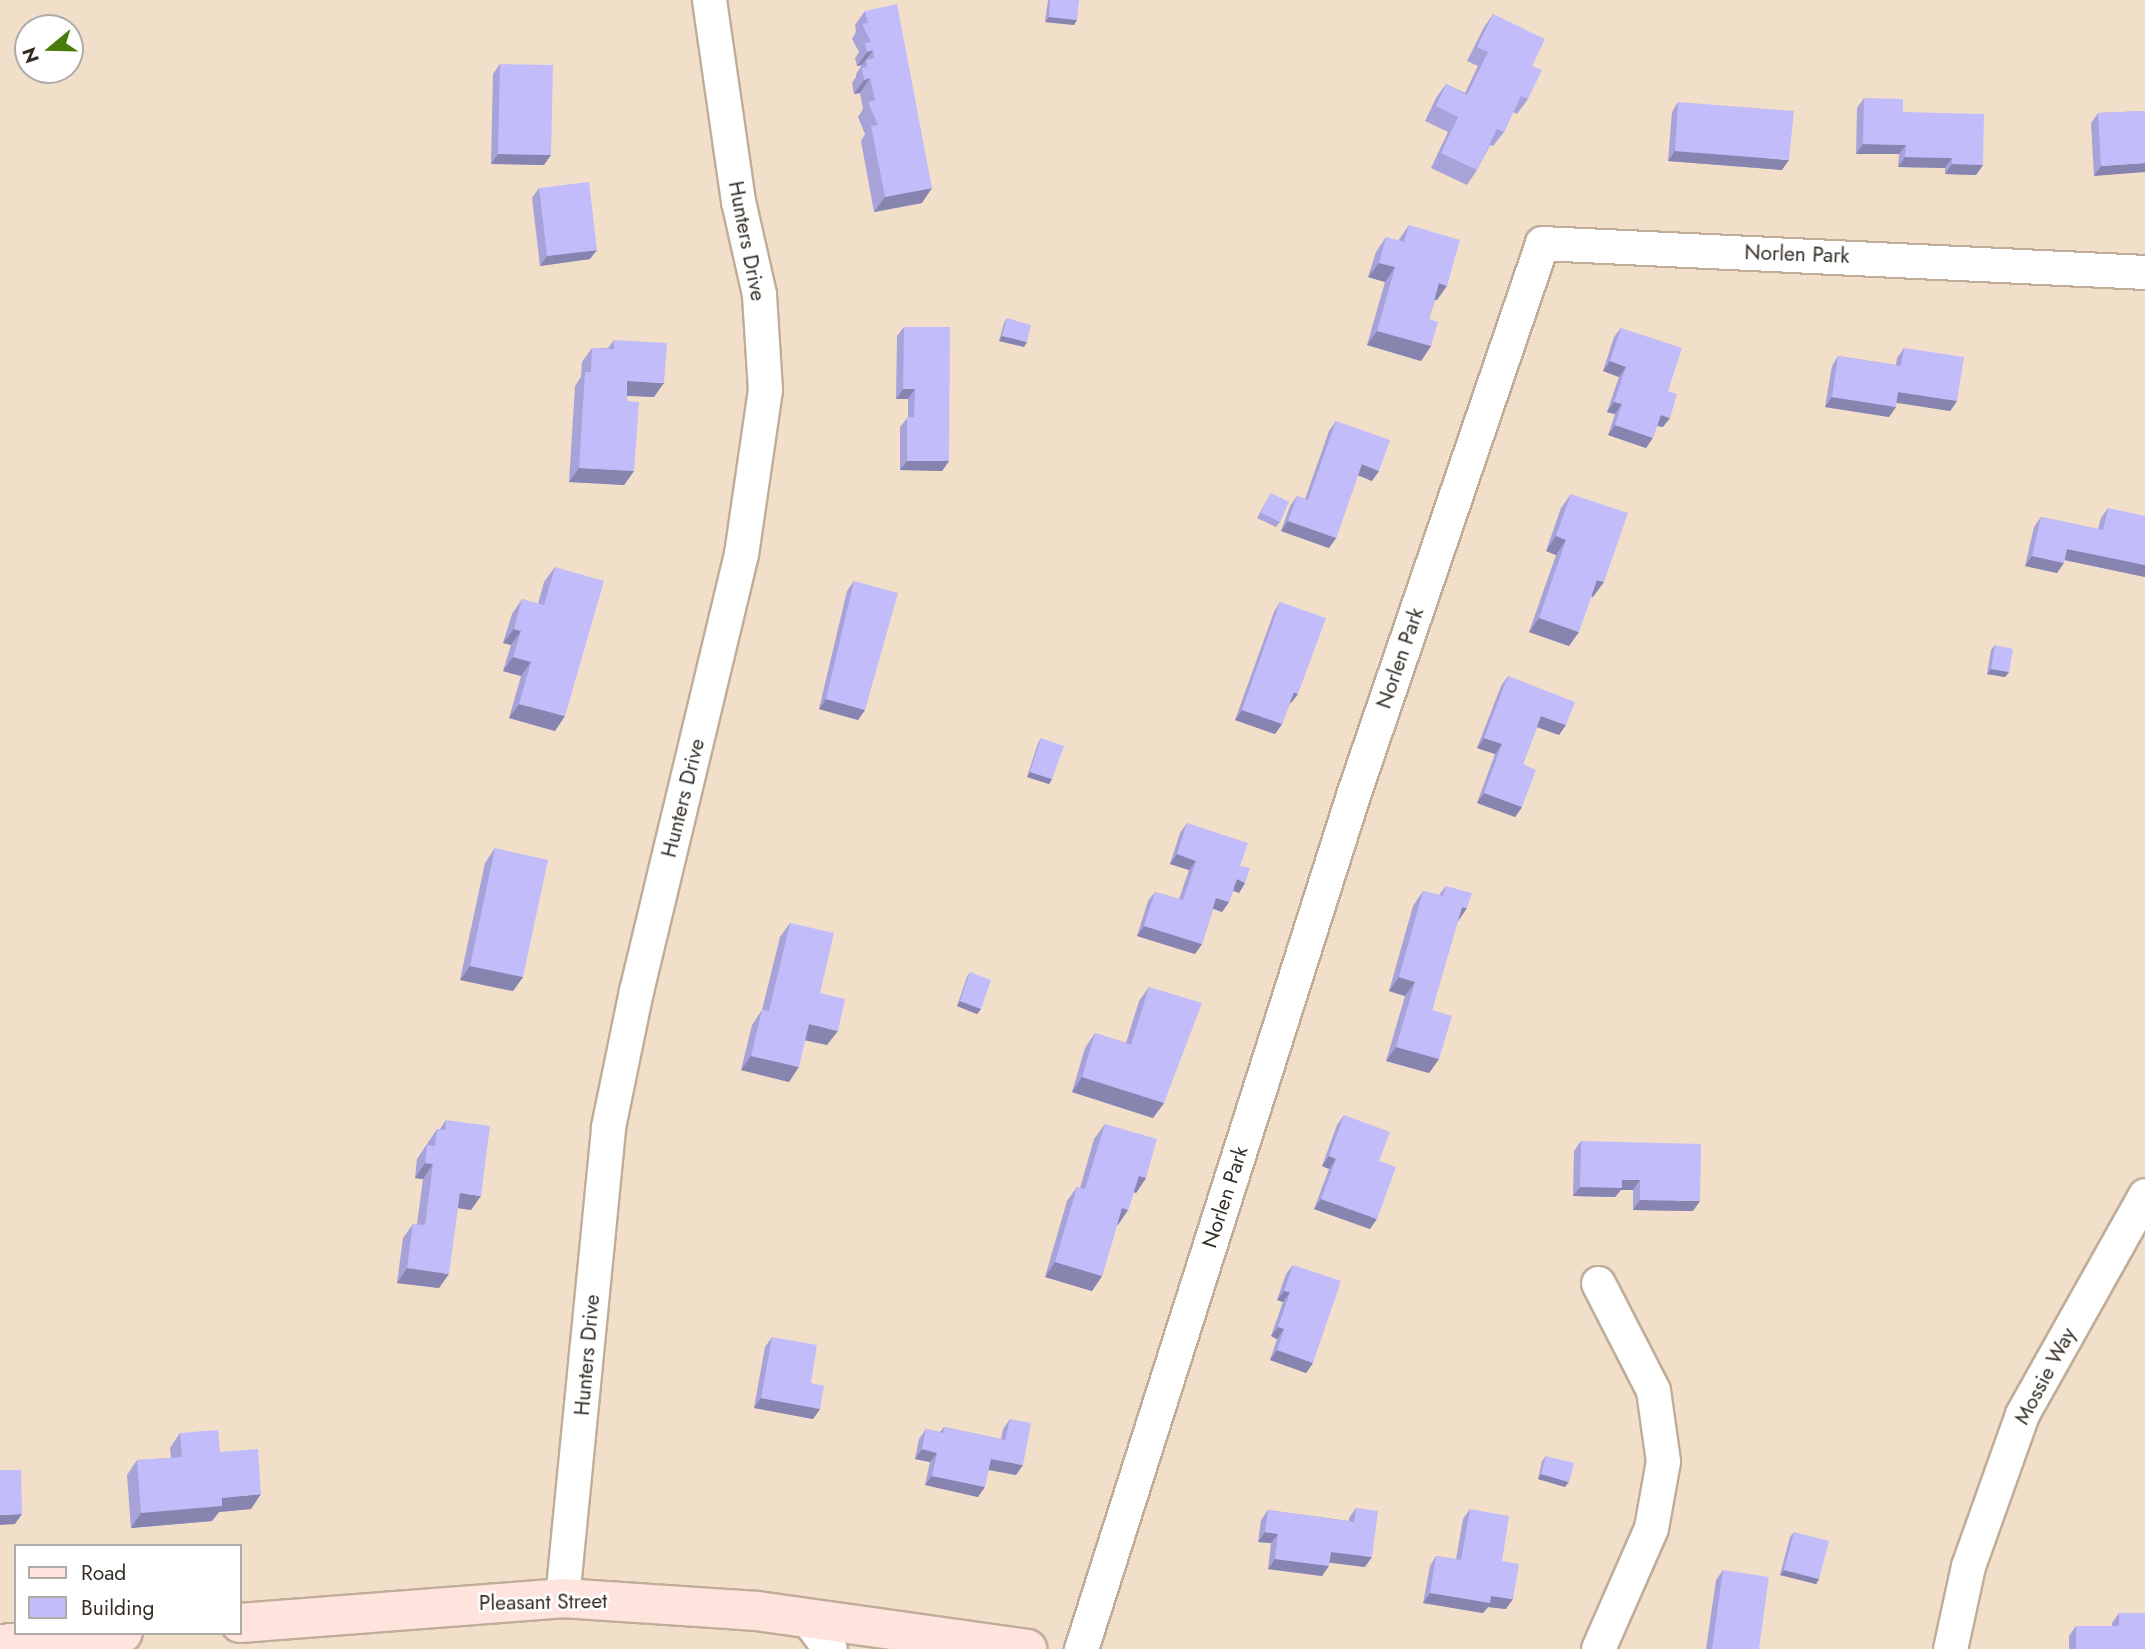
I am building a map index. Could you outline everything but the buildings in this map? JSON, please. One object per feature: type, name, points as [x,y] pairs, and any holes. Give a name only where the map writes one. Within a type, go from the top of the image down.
[{"type":"main road","name":"Pleasant Street","points":[[242,1623],[562,1598],[805,1616],[1027,1649]]},
{"type":"main road","points":[[0,1644],[101,1635]]},
{"type":"street","name":"Hunters Drive","points":[[562,1598],[608,1127],[636,991],[741,554],[763,414],[760,306],[738,201],[709,0]]},
{"type":"street","name":"Norlen Park","points":[[1082,1649],[1353,795],[1542,243],[2145,272]]},
{"type":"street","name":"Mossie Way","points":[[1950,1649],[1968,1566],[2022,1413],[2145,1195]]},
{"type":"street","points":[[1598,1283],[1653,1390],[1663,1461],[1650,1528],[1598,1649]]},
{"type":"street","points":[[805,1616],[830,1649]]}]
